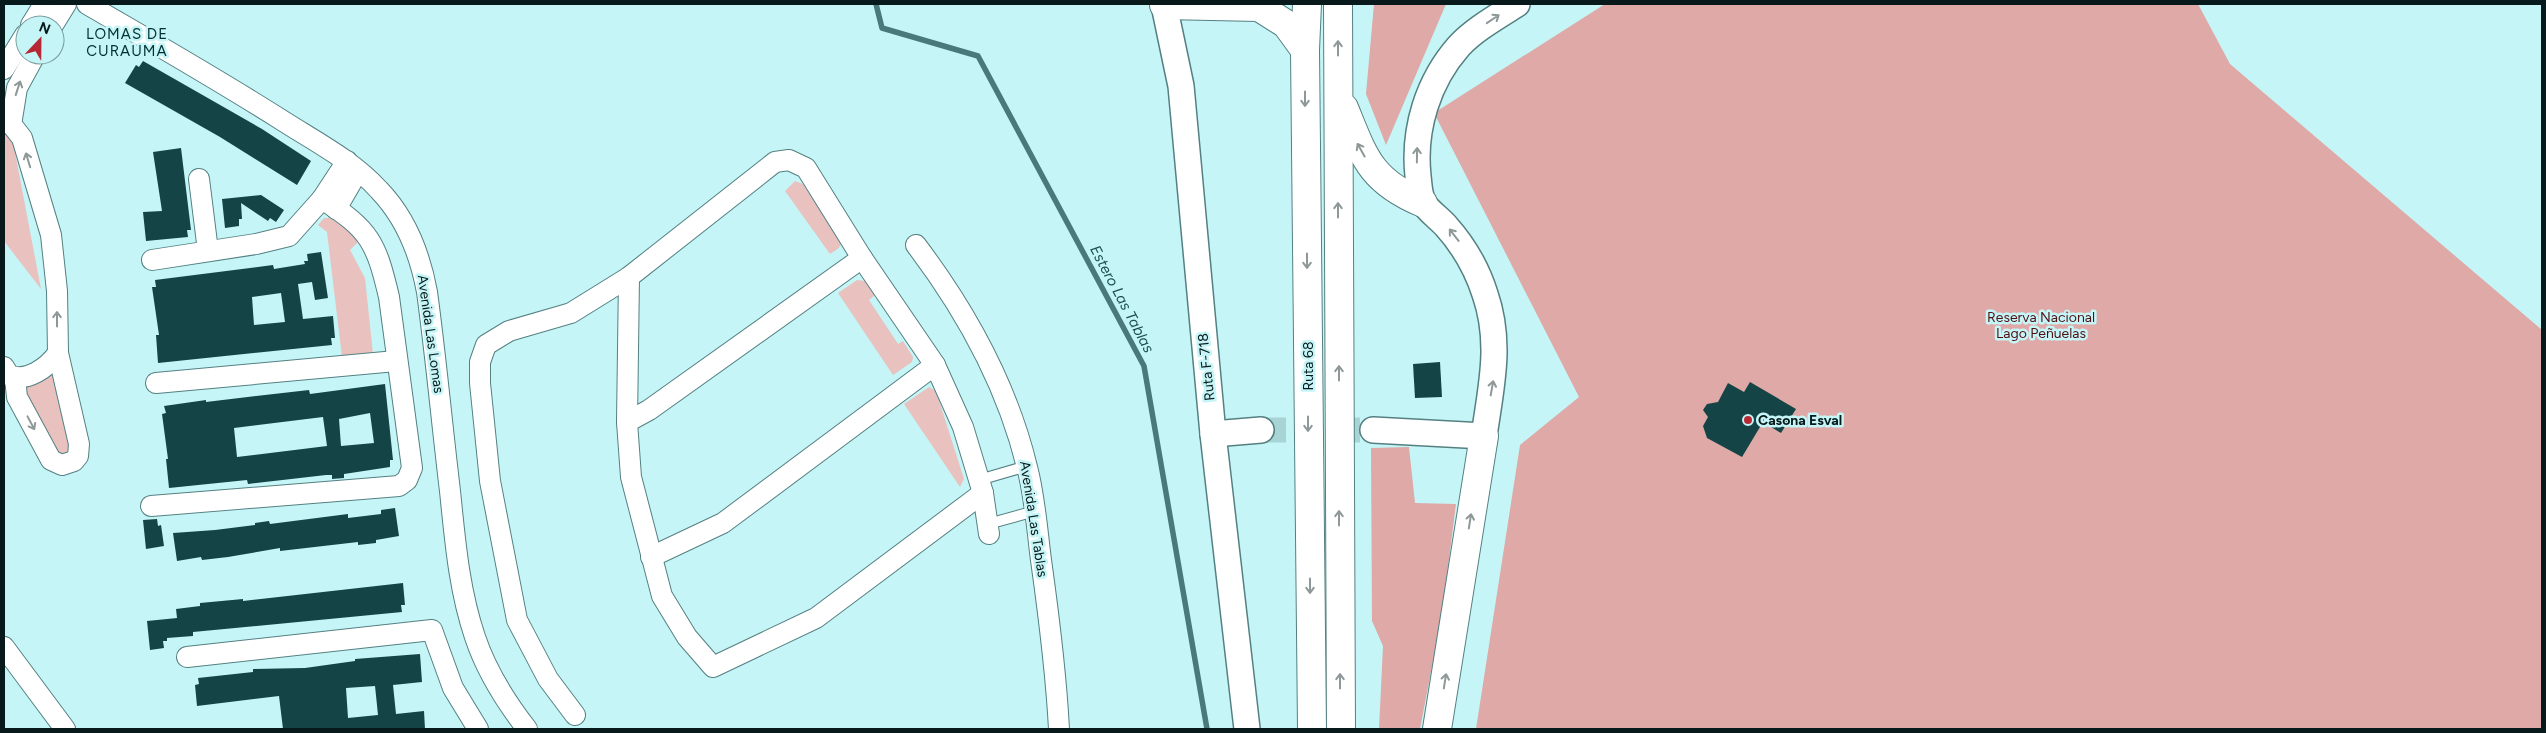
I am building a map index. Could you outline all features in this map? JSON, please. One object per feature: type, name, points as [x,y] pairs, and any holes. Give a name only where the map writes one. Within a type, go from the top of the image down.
[{"type":"highway","name":"Ruta 68","points":[[1307,4],[1305,50],[1312,729]]},
{"type":"highway","points":[[1338,4],[1340,729]]},
{"type":"highway","points":[[1164,5],[1261,5],[1286,24],[1305,50]]},
{"type":"highway","points":[[1337,92],[1353,135],[1367,161],[1387,183],[1423,203]]},
{"type":"highway","points":[[1437,729],[1484,436]]},
{"type":"street","points":[[37,15],[44,4]]},
{"type":"street","points":[[59,15],[66,4]]},
{"type":"street","name":"Avenida Las Lomas","points":[[87,4],[207,74],[352,166],[380,190],[404,222],[419,256],[427,292],[453,523],[466,604],[475,638],[488,667],[502,694],[527,729]]},
{"type":"street","points":[[1372,430],[1484,436],[1495,364],[1492,317],[1478,274],[1467,254],[1454,235],[1423,203],[1417,165],[1417,146],[1422,118],[1431,90],[1448,60],[1472,34],[1517,4]]},
{"type":"street","name":"Ruta F-718","points":[[1164,5],[1181,86],[1213,434],[1247,729]]},
{"type":"street","points":[[4,69],[15,51]]},
{"type":"street","points":[[30,65],[17,88],[8,120],[22,138],[50,235],[57,291],[58,353],[78,444],[78,456],[74,461],[62,465],[51,460],[18,397],[10,372],[46,367],[58,353]]},
{"type":"street","points":[[575,715],[548,679],[517,620],[490,480],[480,383],[480,362],[486,345],[509,331],[572,313],[629,277],[775,162],[789,160],[806,168],[862,258],[935,365],[963,427],[981,487],[988,529]]},
{"type":"street","points":[[152,260],[289,236],[329,204],[352,166]]},
{"type":"street","points":[[199,179],[208,251]]},
{"type":"street","points":[[151,506],[399,486],[407,480],[412,468],[396,361],[389,297],[376,248],[362,230],[329,204]]},
{"type":"street","name":"Avenida Las Tablas","points":[[916,245],[943,281],[977,337],[1009,408],[1027,466],[1056,666],[1059,729]]},
{"type":"street","points":[[627,422],[649,410],[862,258]]},
{"type":"street","points":[[629,277],[627,422],[631,478],[662,596],[687,637],[713,667],[816,618],[981,487]]},
{"type":"street","points":[[156,384],[396,361]]},
{"type":"street","points":[[651,557],[723,523],[935,365]]},
{"type":"street","points":[[1213,434],[1262,430]]},
{"type":"street","points":[[187,657],[432,630],[453,688],[478,729]]},
{"type":"street","points":[[4,647],[65,729]]},
{"type":"lane","points":[[981,487],[1027,466]]},
{"type":"lane","points":[[988,529],[1035,511]]},
{"type":"shaded area","points":[[4,126],[13,142],[41,289],[4,241]]},
{"type":"shaded area","points":[[795,181],[803,184],[841,243],[839,248],[830,254],[785,191]]},
{"type":"shaded area","points":[[324,218],[334,218],[360,240],[350,250],[365,278],[373,354],[342,357],[327,232],[318,225]]},
{"type":"shaded area","points":[[857,280],[865,281],[875,295],[869,300],[898,344],[903,341],[913,357],[912,362],[893,375],[838,293]]},
{"type":"shaded area","points":[[53,373],[76,446],[61,461],[19,389]]},
{"type":"shaded area","points":[[929,387],[936,391],[964,479],[960,487],[904,404]]},
{"type":"green space","points":[[1374,4],[1446,4],[1386,145],[1366,94]]},
{"type":"green space","name":"Reserva Nacional Lago Peñuelas","points":[[1605,4],[2198,4],[2230,64],[2542,330],[2542,729],[1476,729],[1520,445],[1579,397],[1434,113]]},
{"type":"green space","points":[[1409,447],[1415,503],[1456,504],[1442,614],[1420,729],[1379,729],[1383,646],[1372,621],[1371,448]]},
{"type":"building","points":[[143,61],[262,129],[311,161],[297,185],[220,137],[125,83],[136,65],[139,67]]},
{"type":"building","points":[[181,148],[191,230],[187,230],[188,237],[146,241],[143,212],[162,211],[153,152]]},
{"type":"building","points":[[261,195],[284,210],[276,222],[270,218],[268,221],[241,203],[242,219],[239,219],[239,226],[225,228],[222,199]]},
{"type":"building","points":[[321,252],[328,298],[315,300],[312,282],[298,284],[303,319],[333,316],[335,338],[331,338],[332,345],[158,363],[156,335],[159,335],[152,287],[156,287],[155,280],[273,265],[274,269],[305,264],[304,261],[308,261],[307,254]],"holes":[[[281,293],[285,322],[254,325],[252,297]]]},
{"type":"building","points":[[1440,362],[1442,397],[1415,398],[1413,364]]},
{"type":"building","name":"Casona Esval","points":[[1750,382],[1796,409],[1781,433],[1763,422],[1742,457],[1707,438],[1703,426],[1708,417],[1703,410],[1707,404],[1718,402],[1728,383],[1744,392]]},
{"type":"building","points":[[385,384],[393,460],[390,460],[390,467],[344,474],[344,478],[332,479],[332,475],[326,475],[248,484],[247,480],[169,488],[166,459],[168,459],[162,414],[166,413],[164,406],[309,390],[310,394]],"holes":[[[370,413],[374,443],[341,446],[339,419]],[[323,417],[327,446],[237,457],[234,428]]]},
{"type":"building","points":[[395,508],[399,536],[376,540],[376,543],[358,545],[358,542],[280,551],[280,548],[228,557],[202,560],[201,557],[177,561],[173,533],[255,525],[255,523],[269,521],[270,524],[348,514],[348,518],[381,514],[381,510]]},
{"type":"building","points":[[157,519],[158,526],[161,525],[164,546],[146,549],[143,520]]},
{"type":"building","points":[[403,583],[405,605],[401,605],[402,612],[193,632],[193,636],[167,638],[167,641],[163,641],[164,648],[150,650],[147,621],[177,618],[176,609],[200,606],[200,603],[243,599],[243,601]]},
{"type":"building","points":[[420,654],[422,682],[393,685],[396,714],[424,711],[425,729],[283,729],[279,696],[197,706],[195,685],[199,684],[198,678],[253,672],[253,669],[305,668],[355,661],[355,659]],"holes":[[[375,686],[378,715],[348,718],[346,688]]]},
{"type":"waterway","name":"Estero Las Tablas","points":[[876,4],[882,28],[978,56],[1144,366],[1207,729]]},
{"type":"tunnel","points":[[1261,430],[1373,430]]},
{"type":"place","name":"Casona Esval","points":[[1748,420]]},
{"type":"district","name":"LOMAS DE CURAUMA","points":[[127,42]]}]
